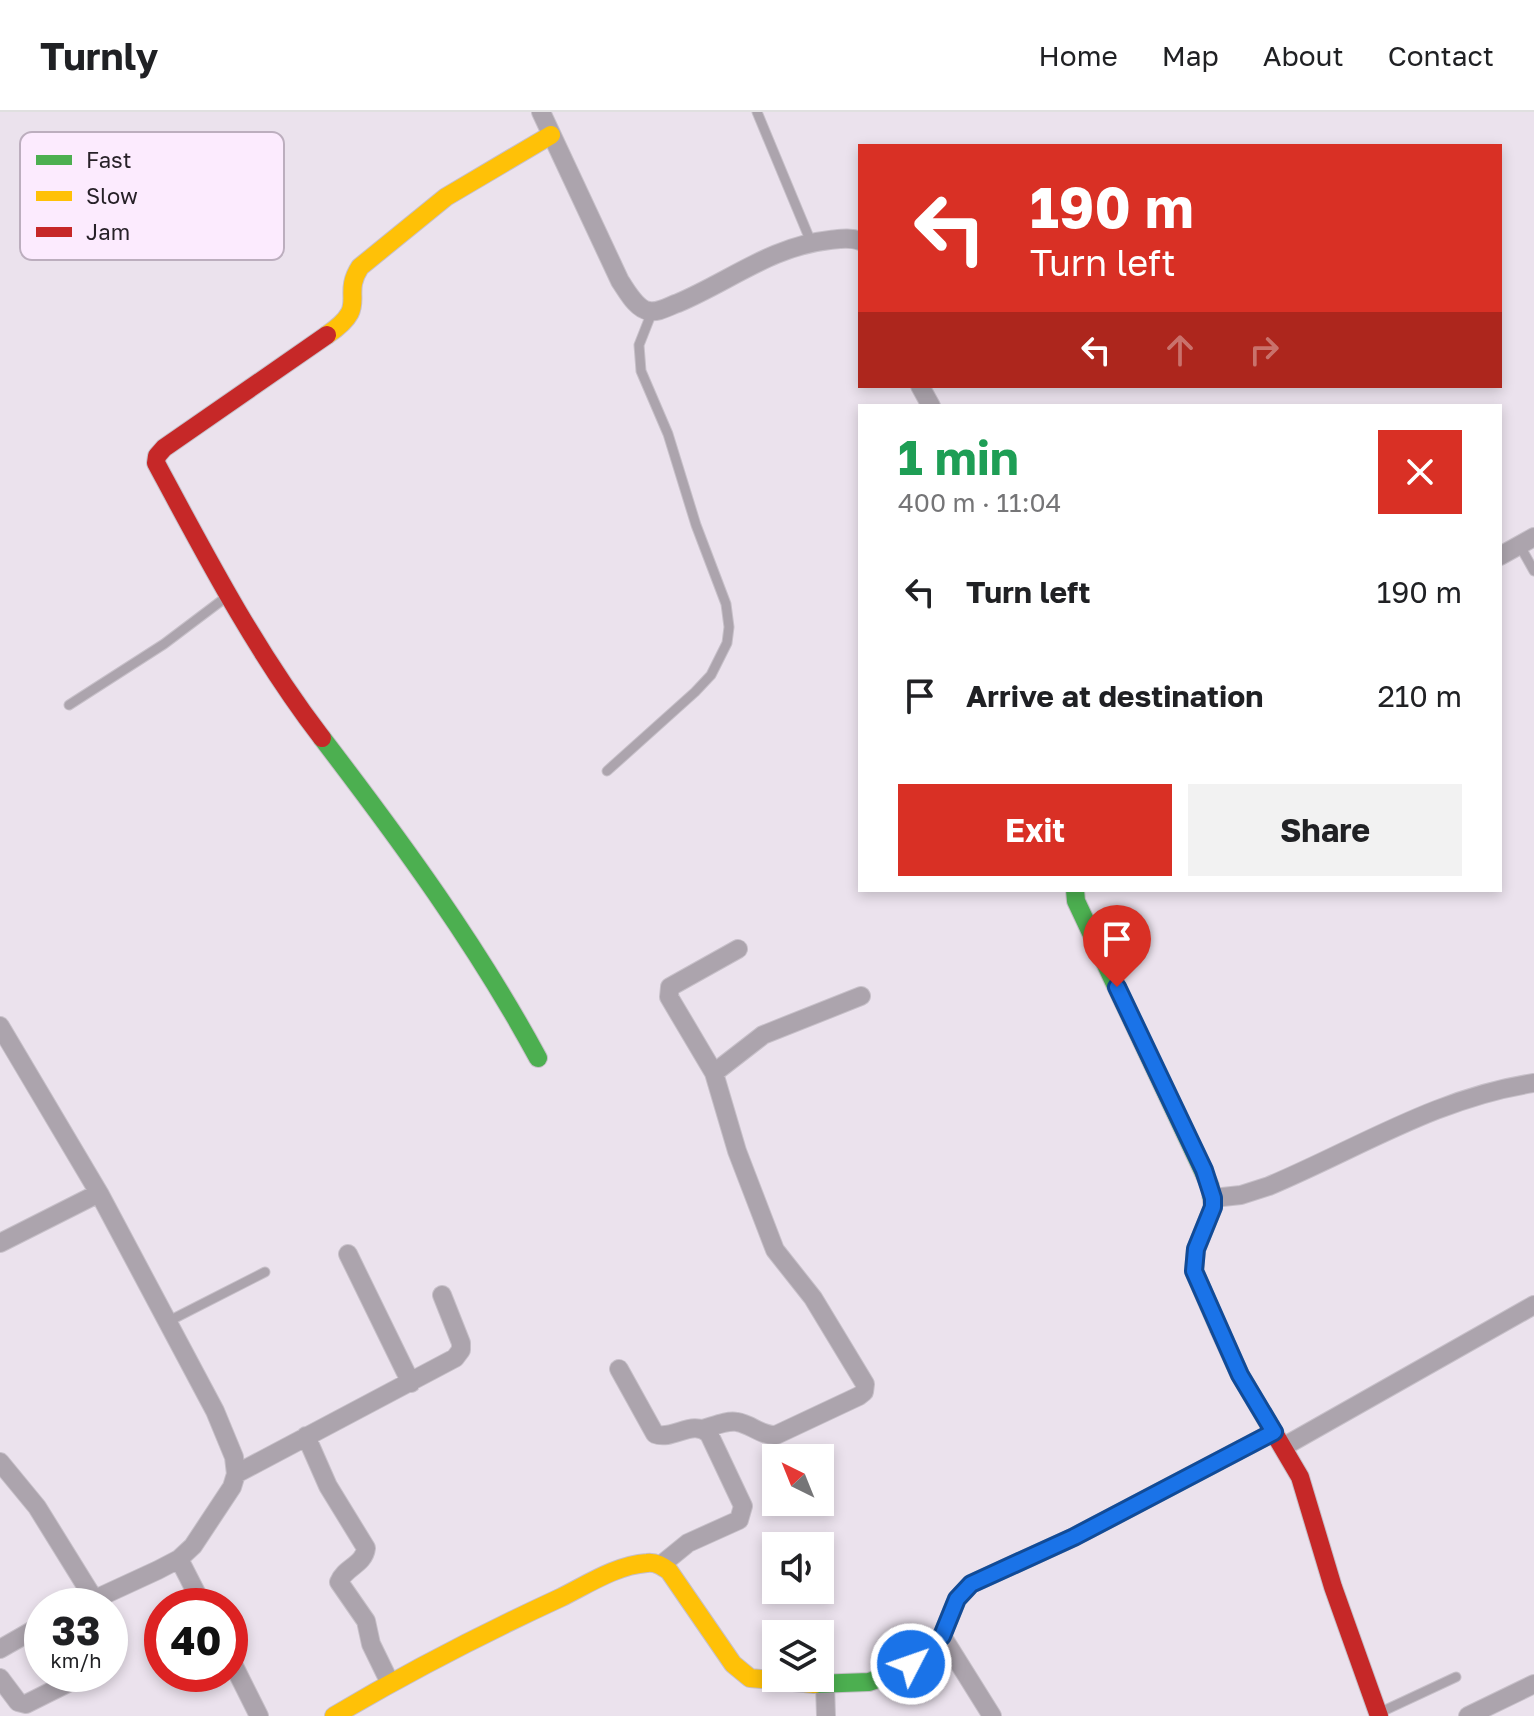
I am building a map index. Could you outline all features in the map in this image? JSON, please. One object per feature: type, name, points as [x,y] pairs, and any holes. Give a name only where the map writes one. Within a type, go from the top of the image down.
[{"type":"street","points":[[541,112],[620,281],[635,303],[644,310],[652,312],[690,298],[765,257],[811,242],[846,238],[858,241]]},
{"type":"street","points":[[538,1058],[508,1003],[464,936],[358,785],[284,689],[159,472],[157,456],[346,322],[354,306],[351,288],[354,273],[383,248],[446,197],[551,135]]},
{"type":"street","points":[[1502,555],[1527,542]]},
{"type":"street","points":[[1075,892],[1076,901],[1198,1157],[1213,1198],[1211,1216],[1196,1249],[1194,1271],[1240,1375],[1300,1477],[1333,1587],[1378,1715]]},
{"type":"street","points":[[703,1429],[732,1421],[776,1435],[859,1396],[864,1392],[865,1384],[813,1298],[775,1250],[737,1151],[714,1073],[669,997],[670,987],[738,949]]},
{"type":"street","points":[[714,1073],[763,1035],[861,996]]},
{"type":"street","points":[[0,1026],[99,1193],[215,1411],[229,1442],[236,1474],[215,1516],[193,1546],[179,1559],[117,1588]]},
{"type":"street","points":[[1213,1198],[1241,1195],[1269,1186],[1454,1102],[1534,1083]]},
{"type":"street","points":[[0,1243],[99,1193]]},
{"type":"street","points":[[348,1254],[411,1383]]},
{"type":"street","points":[[236,1474],[448,1364],[461,1350],[461,1343],[442,1295]]},
{"type":"street","points":[[834,1684],[869,1682],[892,1674],[929,1651],[942,1636],[957,1599],[971,1584],[1279,1440],[1534,1305]]},
{"type":"street","points":[[619,1369],[655,1434],[661,1436],[696,1427],[709,1434],[743,1506],[743,1514],[734,1524],[688,1543],[661,1565]]},
{"type":"street","points":[[306,1436],[321,1473],[366,1548],[362,1560],[339,1582],[366,1621],[371,1644],[390,1683]]},
{"type":"street","points":[[0,1462],[37,1507],[80,1588]]},
{"type":"street","points":[[179,1559],[194,1588]]},
{"type":"street","points":[[334,1716],[390,1683],[593,1582],[635,1565],[649,1563],[661,1565],[678,1582],[741,1673],[762,1681]]},
{"type":"street","points":[[0,1649],[24,1635]]},
{"type":"street","points":[[942,1636],[992,1716]]},
{"type":"street","points":[[0,1678],[18,1702],[26,1704],[50,1692]]},
{"type":"street","points":[[1468,1716],[1534,1684]]},
{"type":"street","points":[[247,1692],[259,1716]]},
{"type":"street","points":[[825,1692],[826,1716]]},
{"type":"lane","points":[[757,112],[811,242]]},
{"type":"lane","points":[[607,771],[711,675],[723,651],[729,627],[726,604],[696,525],[668,434],[641,371],[639,345],[652,312]]},
{"type":"lane","points":[[1527,542],[1534,571]]},
{"type":"lane","points":[[69,705],[164,644],[228,596]]},
{"type":"lane","points":[[167,1322],[265,1272]]},
{"type":"lane","points":[[1378,1715],[1456,1677]]},
{"type":"traffic: fast","points":[[322,738],[436,894],[538,1058]]},
{"type":"traffic: fast","points":[[1075,892],[1076,901],[1210,1186],[1213,1207],[1196,1249],[1194,1271],[1219,1329]]},
{"type":"traffic: fast","points":[[834,1683],[869,1682],[892,1674],[929,1651],[942,1636],[957,1599],[971,1584],[1074,1537],[1274,1432]]},
{"type":"traffic: slow","points":[[327,335],[340,325],[352,308],[353,286],[360,267],[446,197],[551,135]]},
{"type":"traffic: slow","points":[[334,1716],[446,1654],[603,1576],[647,1563],[669,1571],[733,1664],[750,1678],[762,1679]]},
{"type":"traffic: jam","points":[[322,738],[254,638],[156,463],[157,456],[164,448],[327,335]]},
{"type":"traffic: jam","points":[[1219,1329],[1240,1375],[1300,1477],[1333,1587],[1379,1716]]},
{"type":"route","points":[[911,1664],[929,1651],[942,1636],[957,1599],[971,1584],[1074,1537],[1274,1432],[1240,1375],[1194,1271],[1196,1249],[1211,1216],[1213,1198],[1204,1170],[1117,987]]}]
